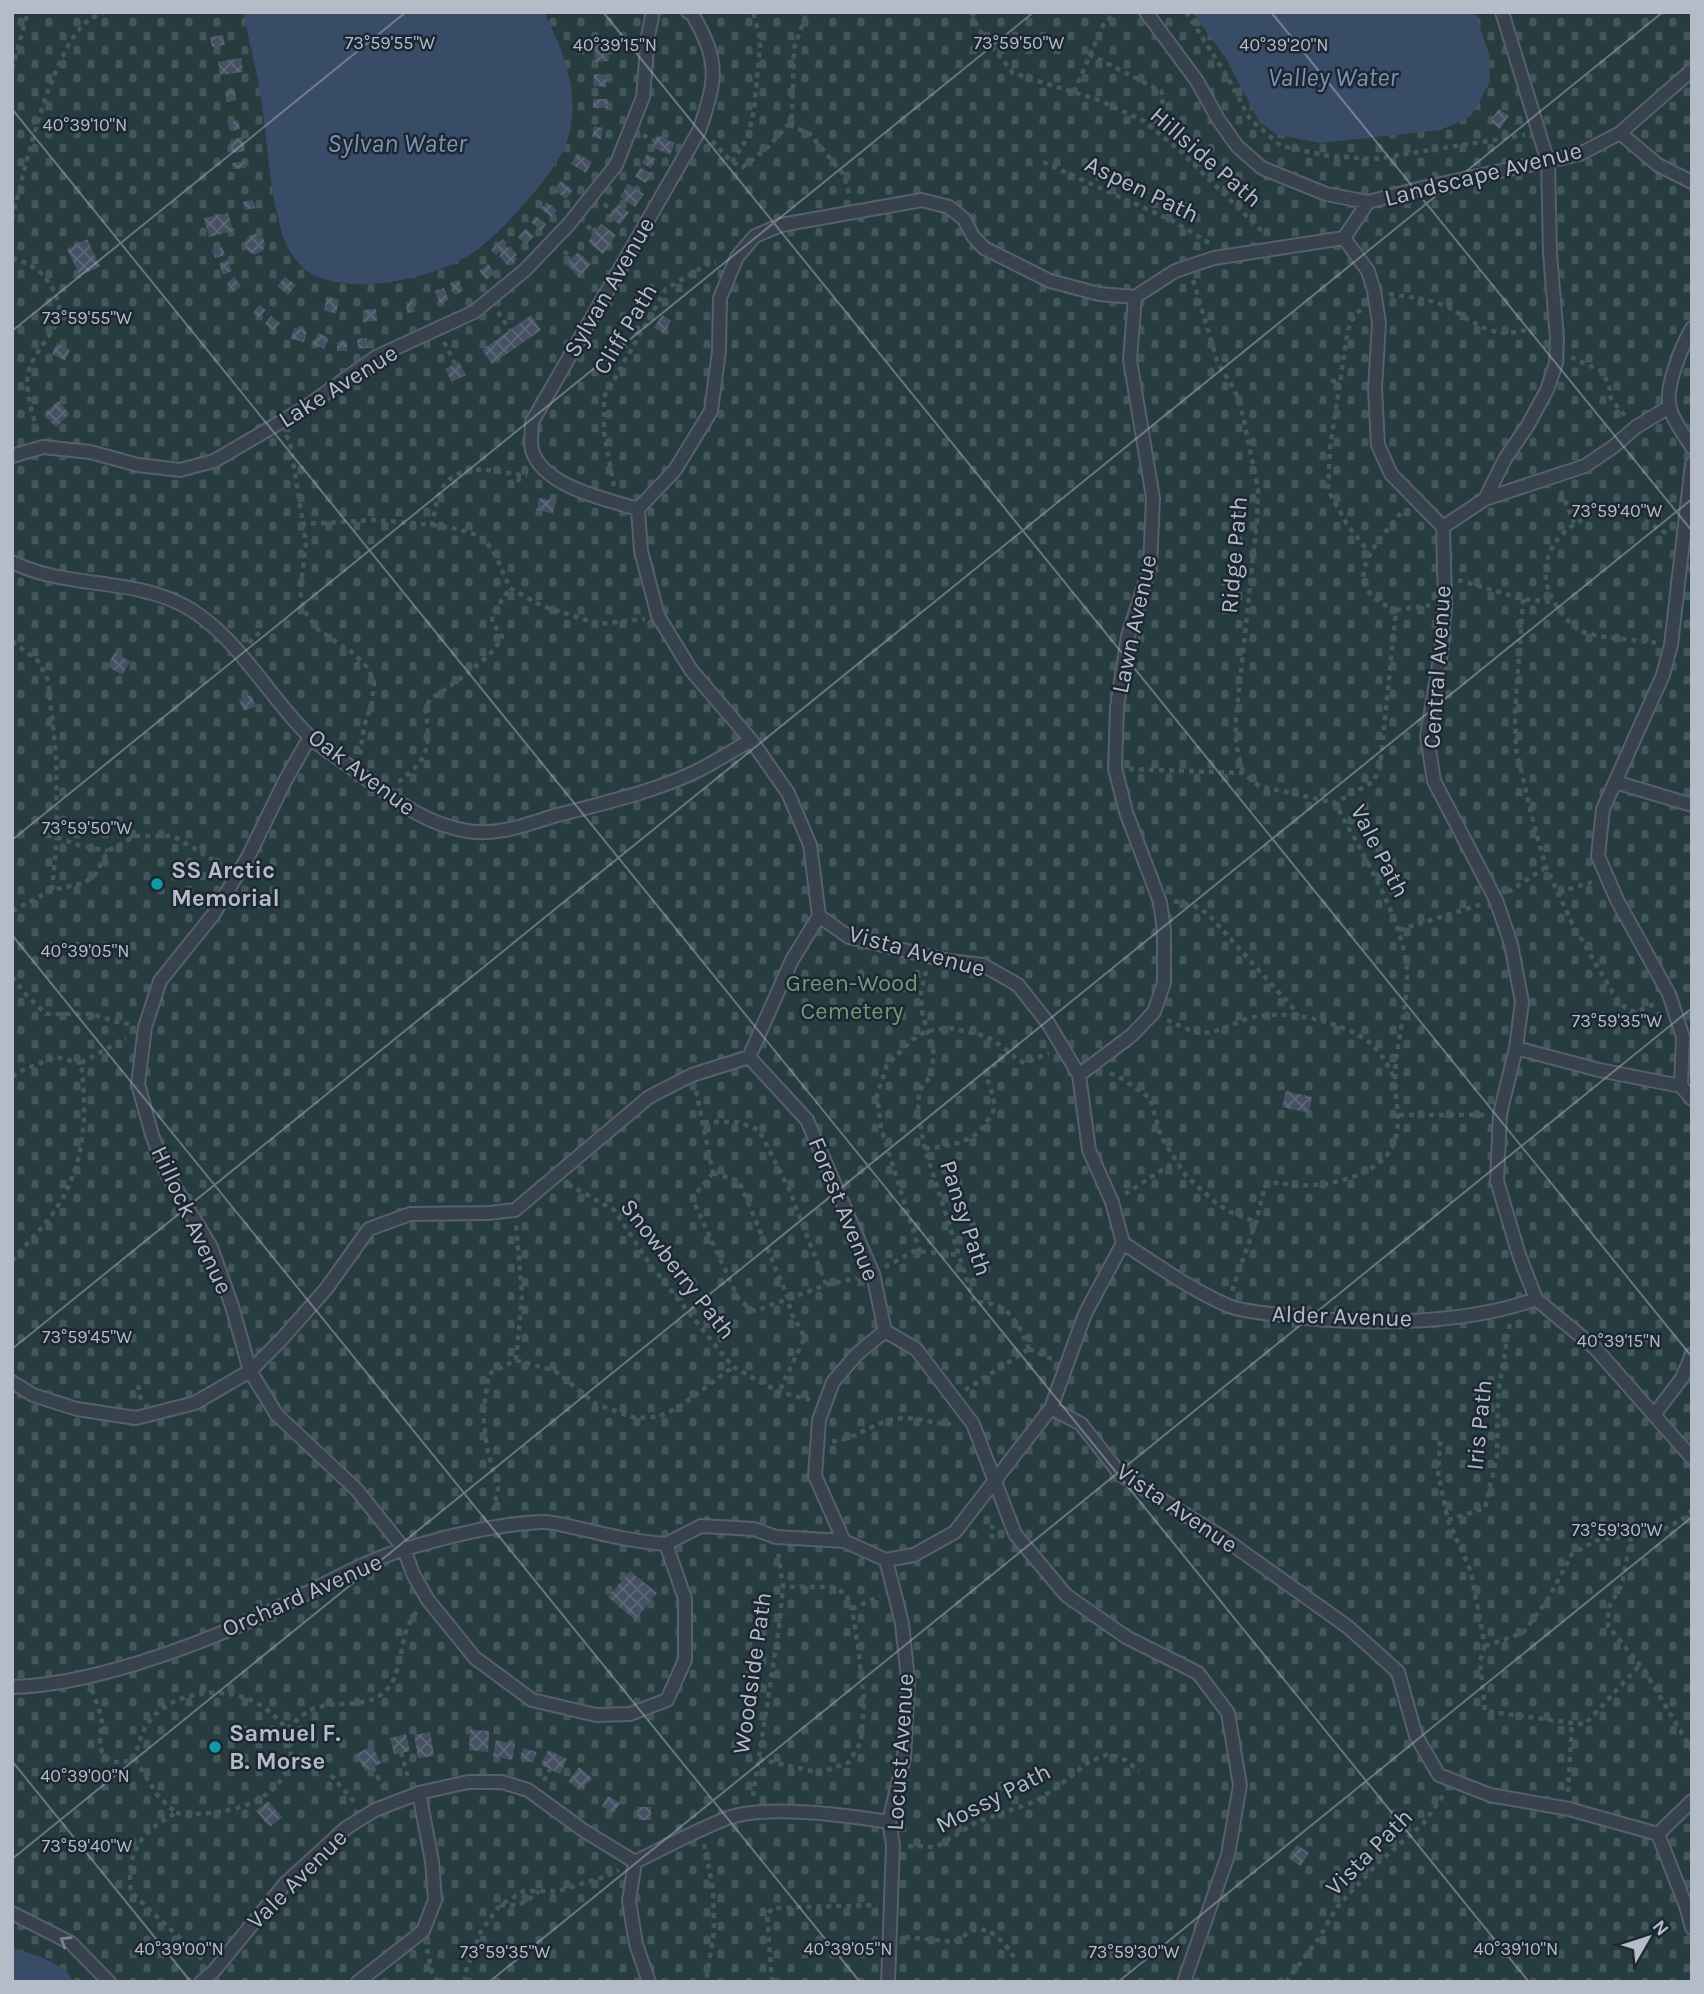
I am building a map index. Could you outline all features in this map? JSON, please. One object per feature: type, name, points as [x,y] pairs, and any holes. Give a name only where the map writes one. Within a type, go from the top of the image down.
[{"type":"lane","name":"Lake Avenue","points":[[12,456],[43,447],[90,452],[138,465],[180,470],[214,461],[303,409],[376,357],[474,312],[525,270],[569,224],[616,165],[643,97],[648,36],[653,12]]},
{"type":"lane","name":"Sylvan Avenue","points":[[544,470],[532,449],[532,422],[701,127],[711,97],[713,70],[708,40],[688,12]]},
{"type":"lane","points":[[1146,12],[1197,81],[1237,146],[1262,168],[1326,194],[1368,202]]},
{"type":"lane","points":[[1485,499],[1505,459],[1547,390],[1556,363],[1548,162],[1502,12]]},
{"type":"lane","name":"Landscape Avenue","points":[[1343,238],[1368,202],[1580,154],[1620,133],[1692,70]]},
{"type":"lane","points":[[1620,133],[1658,165],[1692,182]]},
{"type":"lane","points":[[12,1382],[33,1395],[77,1409],[136,1418],[195,1403],[250,1371],[326,1289],[369,1229],[410,1214],[515,1210],[649,1097],[692,1075],[749,1056],[792,960],[819,916],[810,845],[788,793],[751,740],[691,670],[659,618],[641,551],[638,509],[675,470],[711,411],[719,351],[720,298],[737,257],[755,236],[780,225],[922,200],[949,207],[964,219],[973,236],[984,248],[1050,281],[1099,294],[1135,297],[1175,271],[1219,257],[1343,238],[1368,271],[1376,300],[1379,323],[1375,389],[1378,445],[1391,474],[1443,527],[1485,499],[1585,466],[1636,427],[1669,407]]},
{"type":"lane","name":"Lawn Avenue","points":[[1079,1075],[1132,1035],[1154,1012],[1164,983],[1164,930],[1160,902],[1126,812],[1115,768],[1117,706],[1126,648],[1150,567],[1152,539],[1153,498],[1130,360],[1135,297]]},
{"type":"lane","points":[[1692,328],[1681,348],[1671,382],[1669,407],[1692,447]]},
{"type":"lane","points":[[1681,1086],[1683,1037],[1669,994],[1606,877],[1598,856],[1603,809],[1663,675],[1671,645],[1692,464]]},
{"type":"lane","points":[[544,470],[573,488],[638,509]]},
{"type":"lane","name":"Central Avenue","points":[[1443,527],[1445,604],[1441,653],[1427,736],[1434,781],[1496,900],[1511,944],[1522,1002],[1516,1048],[1500,1115],[1497,1181],[1519,1255],[1536,1298],[1595,1348],[1692,1458]]},
{"type":"lane","name":"Oak Avenue","points":[[12,562],[30,571],[58,579],[118,584],[158,595],[190,609],[226,638],[310,737],[405,808],[437,824],[468,831],[502,832],[639,794],[699,770],[751,740]]},
{"type":"lane","name":"Hillock Avenue","points":[[250,1371],[232,1306],[211,1248],[166,1172],[152,1135],[138,1084],[145,1027],[160,981],[213,915],[238,874],[310,737]]},
{"type":"lane","points":[[1615,782],[1692,805]]},
{"type":"lane","name":"Vista Avenue","points":[[819,916],[849,937],[949,961],[983,965],[1018,985],[1048,1023],[1079,1075],[1089,1150],[1112,1202],[1123,1243]]},
{"type":"lane","points":[[1516,1048],[1599,1070],[1681,1086],[1692,1099]]},
{"type":"lane","name":"Forest Avenue","points":[[749,1056],[807,1120],[873,1274],[885,1331]]},
{"type":"lane","points":[[666,1544],[685,1599],[685,1660],[667,1700],[630,1714],[596,1715],[532,1700],[475,1658],[428,1600],[413,1574],[404,1549],[543,1521],[645,1543],[666,1544],[701,1526],[754,1529],[776,1537],[844,1541],[886,1560],[914,1555],[954,1532],[1051,1408],[1086,1314],[1123,1243]]},
{"type":"lane","name":"Alder Avenue","points":[[1123,1243],[1170,1274],[1228,1305],[1243,1310],[1315,1320],[1394,1321],[1462,1316],[1512,1307],[1536,1298]]},
{"type":"lane","points":[[844,1541],[815,1476],[819,1420],[833,1382],[856,1354],[885,1331],[916,1349],[973,1424],[1014,1534],[1066,1595],[1126,1637],[1198,1673],[1228,1713],[1240,1786],[1228,1854],[1184,1982]]},
{"type":"lane","points":[[1654,1415],[1682,1378],[1692,1355]]},
{"type":"lane","name":"Orchard Avenue","points":[[12,1687],[43,1686],[88,1677],[170,1652],[260,1616],[404,1549],[357,1490],[276,1415],[250,1371]]},
{"type":"lane","name":"Vista Avenue","points":[[1051,1408],[1081,1424],[1121,1475],[1219,1535],[1348,1627],[1398,1672],[1416,1736],[1439,1775],[1490,1795],[1567,1809],[1658,1833]]},
{"type":"lane","name":"Locust Avenue","points":[[886,1560],[902,1623],[908,1680],[904,1758],[889,1822],[893,1845],[888,1982]]},
{"type":"lane","name":"Vale Avenue","points":[[201,1982],[285,1884],[346,1828],[375,1810],[419,1793],[468,1782],[502,1782],[528,1790],[635,1862]]},
{"type":"lane","points":[[358,1982],[423,1931],[435,1900],[432,1861],[419,1793]]},
{"type":"lane","points":[[1692,1801],[1658,1833],[1692,1928]]},
{"type":"lane","points":[[649,1982],[636,1944],[629,1901],[635,1862],[729,1818],[750,1813],[839,1814],[889,1822]]},
{"type":"lane","points":[[12,1913],[71,1944],[110,1982]]},
{"type":"path","points":[[12,69],[28,12]]},
{"type":"path","points":[[12,219],[53,75],[67,46],[88,20],[103,12]]},
{"type":"path","points":[[732,162],[748,137],[754,110],[760,46],[753,12]]},
{"type":"path","points":[[701,127],[732,162],[743,167],[767,148],[789,124],[792,114],[794,48],[807,12]]},
{"type":"path","name":"Hillside Path","points":[[972,12],[977,27],[1013,73],[1074,92],[1144,121],[1238,206],[1280,249]]},
{"type":"path","points":[[1074,92],[1103,25],[1116,12]]},
{"type":"path","points":[[1186,12],[1251,119],[1281,146],[1329,156],[1374,159],[1540,133]]},
{"type":"path","points":[[1089,54],[1161,90],[1164,98],[1151,128]]},
{"type":"path","points":[[789,124],[810,134],[844,175],[854,212]]},
{"type":"path","name":"Aspen Path","points":[[1043,162],[1196,234],[1209,243],[1219,257]]},
{"type":"path","name":"Cliff Path","points":[[617,502],[604,432],[604,397],[666,289],[706,265],[737,257]]},
{"type":"path","points":[[12,258],[40,271],[50,284],[58,302],[59,320],[36,353],[28,375],[30,407],[43,447]]},
{"type":"path","name":"Ridge Path","points":[[1189,266],[1219,364],[1235,390],[1258,489],[1236,718],[1236,744],[1243,773]]},
{"type":"path","points":[[1369,552],[1348,526],[1328,490],[1330,448],[1348,330],[1356,313],[1384,294],[1428,300],[1496,332],[1516,334],[1547,324],[1556,325]]},
{"type":"path","points":[[438,329],[454,364]]},
{"type":"path","points":[[1556,354],[1582,361],[1601,371],[1609,384],[1611,399],[1636,427]]},
{"type":"path","points":[[1331,382],[1341,382]]},
{"type":"path","points":[[280,422],[290,442],[306,543],[300,591],[304,610],[317,629],[353,653],[368,668],[374,682],[372,702],[355,770]]},
{"type":"path","points":[[432,525],[440,492],[453,476],[466,470],[533,477],[544,470]]},
{"type":"path","points":[[466,470],[471,478]]},
{"type":"path","points":[[518,482],[520,475]]},
{"type":"path","points":[[1555,477],[1574,523]]},
{"type":"path","points":[[1414,497],[1369,552],[1363,573],[1368,589],[1378,603],[1396,610],[1445,604]]},
{"type":"path","points":[[1671,645],[1582,631],[1566,619],[1553,602],[1548,587],[1546,560],[1556,538],[1574,523],[1598,512],[1629,513],[1681,542]]},
{"type":"path","points":[[301,524],[376,520],[458,528],[480,536],[493,550],[510,588],[542,606],[598,624],[659,618]]},
{"type":"path","points":[[1443,576],[1524,599],[1553,602]]},
{"type":"path","points":[[384,792],[414,770],[424,758],[429,744],[425,707],[500,643],[502,636],[492,622],[493,613],[510,588]]},
{"type":"path","points":[[1524,599],[1515,713],[1516,749],[1546,867],[1572,923],[1623,1006],[1635,1012],[1658,1003],[1669,994]]},
{"type":"path","name":"Vale Path","points":[[1395,1080],[1407,977],[1406,956],[1399,930],[1335,803],[1373,782],[1380,768],[1396,610]]},
{"type":"path","points":[[12,641],[37,661],[48,680],[56,755],[57,836],[52,890]]},
{"type":"path","points":[[1115,768],[1243,773],[1259,786],[1335,803]]},
{"type":"path","points":[[57,836],[78,845],[108,851]]},
{"type":"path","points":[[12,911],[52,890],[84,883],[95,875],[108,851],[135,836],[173,836],[238,874]]},
{"type":"path","points":[[1399,930],[1496,900],[1546,867]]},
{"type":"path","points":[[1559,892],[1606,877]]},
{"type":"path","points":[[1160,902],[1169,900],[1195,906],[1208,914],[1285,998],[1298,1017]]},
{"type":"path","points":[[1692,911],[1692,918]]},
{"type":"path","name":"Pansy Path","points":[[930,956],[921,992],[926,1031],[934,1054],[930,1077],[919,1091],[919,1114],[925,1149],[974,1302],[989,1302],[1009,1310],[1029,1349]]},
{"type":"path","points":[[12,976],[46,1014],[93,1014],[145,1027]]},
{"type":"path","points":[[1168,1020],[1201,1033],[1259,1016],[1298,1017],[1338,1027],[1371,1044],[1384,1059],[1395,1080],[1399,1115],[1394,1143],[1379,1162],[1357,1175],[1314,1185],[1270,1182],[1265,1186],[1228,1305]]},
{"type":"path","points":[[12,1077],[55,1057],[81,1063],[145,1027]]},
{"type":"path","points":[[920,1252],[881,1128],[877,1095],[887,1065],[912,1040],[926,1031],[950,1028],[986,1036],[1025,1063],[1045,1055]]},
{"type":"path","points":[[925,1149],[971,1139],[985,1126],[995,1110],[987,1073],[1008,1052]]},
{"type":"path","points":[[12,1261],[60,1202],[82,1150],[84,1091],[81,1063]]},
{"type":"path","points":[[1111,1073],[1150,1098],[1161,1137],[1186,1176],[1230,1212],[1256,1222]]},
{"type":"path","points":[[692,1075],[713,1173]]},
{"type":"path","points":[[1399,1115],[1500,1115]]},
{"type":"path","points":[[704,1122],[738,1122],[759,1130],[789,1189],[825,1285]]},
{"type":"path","points":[[1123,1195],[1176,1161]]},
{"type":"path","points":[[713,1173],[692,1198],[739,1300],[755,1311],[825,1285],[873,1274],[914,1251],[958,1255]]},
{"type":"path","points":[[713,1173],[739,1181],[788,1298],[791,1312],[805,1337],[779,1392]]},
{"type":"path","name":"Snowberry Path","points":[[555,1176],[614,1210],[652,1268],[733,1367]]},
{"type":"path","points":[[515,1210],[522,1295],[516,1360]]},
{"type":"path","name":"Iris Path","points":[[1448,1520],[1485,1508],[1497,1456],[1498,1393],[1512,1307]]},
{"type":"path","points":[[953,1397],[1029,1349],[1066,1366]]},
{"type":"path","points":[[489,1530],[498,1489],[487,1448],[483,1414],[489,1374],[516,1360],[555,1371],[596,1404],[635,1418],[658,1417],[679,1407],[733,1367],[779,1392],[825,1404]]},
{"type":"path","points":[[817,1441],[842,1441],[891,1420],[913,1418],[944,1424],[973,1424]]},
{"type":"path","points":[[1440,1441],[1438,1473],[1448,1520],[1471,1572],[1485,1646],[1480,1661],[1485,1711],[1585,1724],[1640,1665]]},
{"type":"path","points":[[1485,1646],[1523,1633],[1548,1599],[1572,1554],[1597,1540],[1661,1531],[1684,1518],[1692,1510]]},
{"type":"path","points":[[1631,1536],[1622,1584],[1608,1609],[1608,1626],[1640,1665],[1692,1750]]},
{"type":"path","name":"Woodside Path","points":[[750,1813],[783,1587],[776,1537]]},
{"type":"path","points":[[759,1759],[820,1773],[849,1762],[861,1742],[864,1700],[859,1646],[852,1609],[846,1594],[833,1587],[783,1587]]},
{"type":"path","points":[[852,1609],[893,1590]]},
{"type":"path","points":[[287,1729],[306,1712],[321,1706],[363,1703],[387,1689],[394,1678],[405,1633],[417,1609],[428,1600]]},
{"type":"path","points":[[88,1677],[102,1722],[99,1737],[101,1751],[110,1761],[121,1763],[135,1759]]},
{"type":"path","points":[[176,1813],[158,1796],[135,1759],[142,1735],[151,1719],[166,1707],[187,1697],[218,1694],[252,1700],[271,1712],[287,1729],[289,1764],[280,1782],[260,1798],[233,1810],[197,1815],[176,1813],[154,1825],[135,1849],[128,1871],[131,1892],[214,1970]]},
{"type":"path","points":[[1567,1809],[1572,1723]]},
{"type":"path","points":[[401,1752],[407,1771]]},
{"type":"path","name":"Mossy Path","points":[[893,1845],[936,1847],[977,1822],[1034,1802],[1089,1762],[1106,1755],[1121,1757],[1139,1771]]},
{"type":"path","points":[[372,1767],[382,1783]]},
{"type":"path","points":[[331,1775],[354,1801]]},
{"type":"path","name":"Vista Path","points":[[1286,1982],[1319,1938],[1337,1907],[1378,1863],[1423,1825],[1452,1780]]},
{"type":"path","points":[[701,1830],[713,1889],[714,1932],[706,1982]]},
{"type":"path","points":[[465,1982],[466,1971],[481,1931],[500,1905],[524,1891],[558,1891],[604,1877],[635,1862]]},
{"type":"path","points":[[500,1905],[515,1906],[525,1903],[540,1891]]},
{"type":"path","points":[[772,1982],[768,1914],[773,1908],[892,1905]]},
{"type":"path","points":[[890,1935],[954,1942],[973,1930],[988,1930],[1005,1944],[1015,1959]]},
{"type":"path","points":[[423,1931],[432,1972],[438,1982]]},
{"type":"green space","name":"Green-Wood Cemetery","points":[[12,12],[1692,12],[1692,1982],[12,1982]]},
{"type":"water","name":"Sylvan Water","points":[[243,12],[544,12],[564,59],[572,93],[571,127],[566,144],[552,169],[517,213],[482,246],[466,257],[422,275],[397,281],[347,284],[325,280],[301,266],[283,237],[275,206],[259,89]]},
{"type":"water","name":"Valley Water","points":[[1192,12],[1475,12],[1489,54],[1490,82],[1471,116],[1441,130],[1320,143],[1278,135],[1260,123],[1225,57]]},
{"type":"water","points":[[12,1948],[55,1964],[70,1975],[74,1982],[12,1982]]},
{"type":"building","points":[[223,35],[225,45],[212,47],[210,37]]},
{"type":"building","points":[[608,42],[609,61],[595,62],[594,43]]},
{"type":"building","points":[[241,58],[243,72],[220,75],[218,62]]},
{"type":"building","points":[[594,74],[607,75],[606,87],[593,86]]},
{"type":"building","points":[[235,90],[236,100],[227,102],[225,91]]},
{"type":"building","points":[[593,99],[608,99],[608,108],[593,108]]},
{"type":"building","points":[[1499,109],[1509,116],[1500,129],[1490,121]]},
{"type":"building","points":[[238,120],[240,129],[230,131],[228,123]]},
{"type":"building","points":[[594,126],[603,128],[601,139],[592,137]]},
{"type":"building","points":[[657,135],[675,143],[670,155],[652,147]]},
{"type":"building","points":[[243,137],[245,151],[232,153],[230,140]]},
{"type":"building","points":[[577,153],[592,162],[586,173],[571,164]]},
{"type":"building","points":[[647,154],[656,159],[651,168],[642,163]]},
{"type":"building","points":[[245,161],[246,168],[233,169],[232,163]]},
{"type":"building","points":[[640,167],[651,174],[646,183],[635,177]]},
{"type":"building","points":[[561,181],[573,190],[566,199],[554,190]]},
{"type":"building","points":[[628,184],[644,194],[635,207],[620,197]]},
{"type":"building","points":[[253,200],[255,208],[245,210],[243,202]]},
{"type":"building","points":[[547,202],[557,210],[551,217],[541,209]]},
{"type":"building","points":[[618,204],[629,212],[620,225],[609,217]]},
{"type":"building","points":[[228,213],[233,231],[209,237],[204,218]]},
{"type":"building","points":[[536,216],[546,224],[541,231],[531,222]]},
{"type":"building","points":[[601,224],[616,235],[603,254],[588,242]]},
{"type":"building","points":[[526,229],[534,236],[526,244],[518,237]]},
{"type":"building","points":[[255,234],[262,237],[265,244],[262,251],[255,254],[248,251],[245,244],[248,237]]},
{"type":"building","points":[[87,239],[100,266],[80,276],[67,249]]},
{"type":"building","points":[[503,239],[507,243],[505,245],[508,248],[510,246],[517,255],[511,265],[507,265],[499,252],[496,255],[491,250]]},
{"type":"building","points":[[222,247],[225,255],[215,258],[212,250]]},
{"type":"building","points":[[578,252],[591,264],[579,277],[566,264]]},
{"type":"building","points":[[227,260],[232,271],[223,275],[219,264]]},
{"type":"building","points":[[488,264],[495,273],[486,280],[479,271]]},
{"type":"building","points":[[234,277],[241,286],[233,292],[227,283]]},
{"type":"building","points":[[285,277],[296,285],[288,295],[277,286]]},
{"type":"building","points":[[459,280],[463,291],[455,295],[450,283]]},
{"type":"building","points":[[444,288],[449,300],[440,304],[435,291]]},
{"type":"building","points":[[327,296],[339,300],[336,314],[324,310]]},
{"type":"building","points":[[413,301],[415,312],[407,313],[406,302]]},
{"type":"building","points":[[259,305],[266,310],[259,318],[253,313]]},
{"type":"building","points":[[376,309],[377,321],[363,322],[363,310]]},
{"type":"building","points":[[531,315],[541,330],[492,364],[482,350]]},
{"type":"building","points":[[662,315],[671,321],[664,333],[654,328]]},
{"type":"building","points":[[271,316],[280,323],[273,331],[265,324]]},
{"type":"building","points":[[294,328],[307,331],[304,342],[291,339]]},
{"type":"building","points":[[318,333],[329,338],[324,349],[313,344]]},
{"type":"building","points":[[367,338],[368,348],[358,349],[357,339]]},
{"type":"building","points":[[337,342],[347,342],[347,351],[337,351]]},
{"type":"building","points":[[57,343],[70,350],[65,361],[52,354]]},
{"type":"building","points":[[459,362],[466,375],[452,382],[445,369]]},
{"type":"building","points":[[58,401],[70,414],[56,427],[44,414]]},
{"type":"building","points":[[539,498],[556,501],[553,513],[537,510]]},
{"type":"building","points":[[115,652],[130,662],[122,675],[107,666]]},
{"type":"building","points":[[251,695],[256,706],[244,711],[239,700]]},
{"type":"building","points":[[1286,1091],[1312,1097],[1309,1113],[1282,1107]]},
{"type":"building","points":[[630,1571],[657,1593],[635,1620],[608,1597]]},
{"type":"building","points":[[470,1730],[489,1731],[488,1752],[469,1750]]},
{"type":"building","points":[[430,1732],[434,1756],[418,1758],[414,1735]]},
{"type":"building","points":[[406,1734],[410,1751],[394,1754],[390,1738]]},
{"type":"building","points":[[496,1740],[515,1744],[512,1760],[493,1756]]},
{"type":"building","points":[[372,1746],[381,1763],[365,1771],[356,1754]]},
{"type":"building","points":[[523,1748],[537,1752],[533,1763],[520,1758]]},
{"type":"building","points":[[548,1750],[567,1759],[560,1774],[541,1765]]},
{"type":"building","points":[[579,1767],[592,1778],[581,1791],[568,1781]]},
{"type":"building","points":[[608,1796],[620,1803],[614,1813],[602,1806]]},
{"type":"building","points":[[268,1801],[282,1817],[270,1827],[256,1811]]},
{"type":"building","points":[[637,1807],[651,1807],[651,1820],[638,1820]]},
{"type":"building","points":[[1297,1845],[1309,1853],[1300,1866],[1288,1857]]},
{"type":"place","name":"SS Arctic Memorial","points":[[157,884]]},
{"type":"place","name":"Samuel F. B. Morse","points":[[215,1747]]}]
